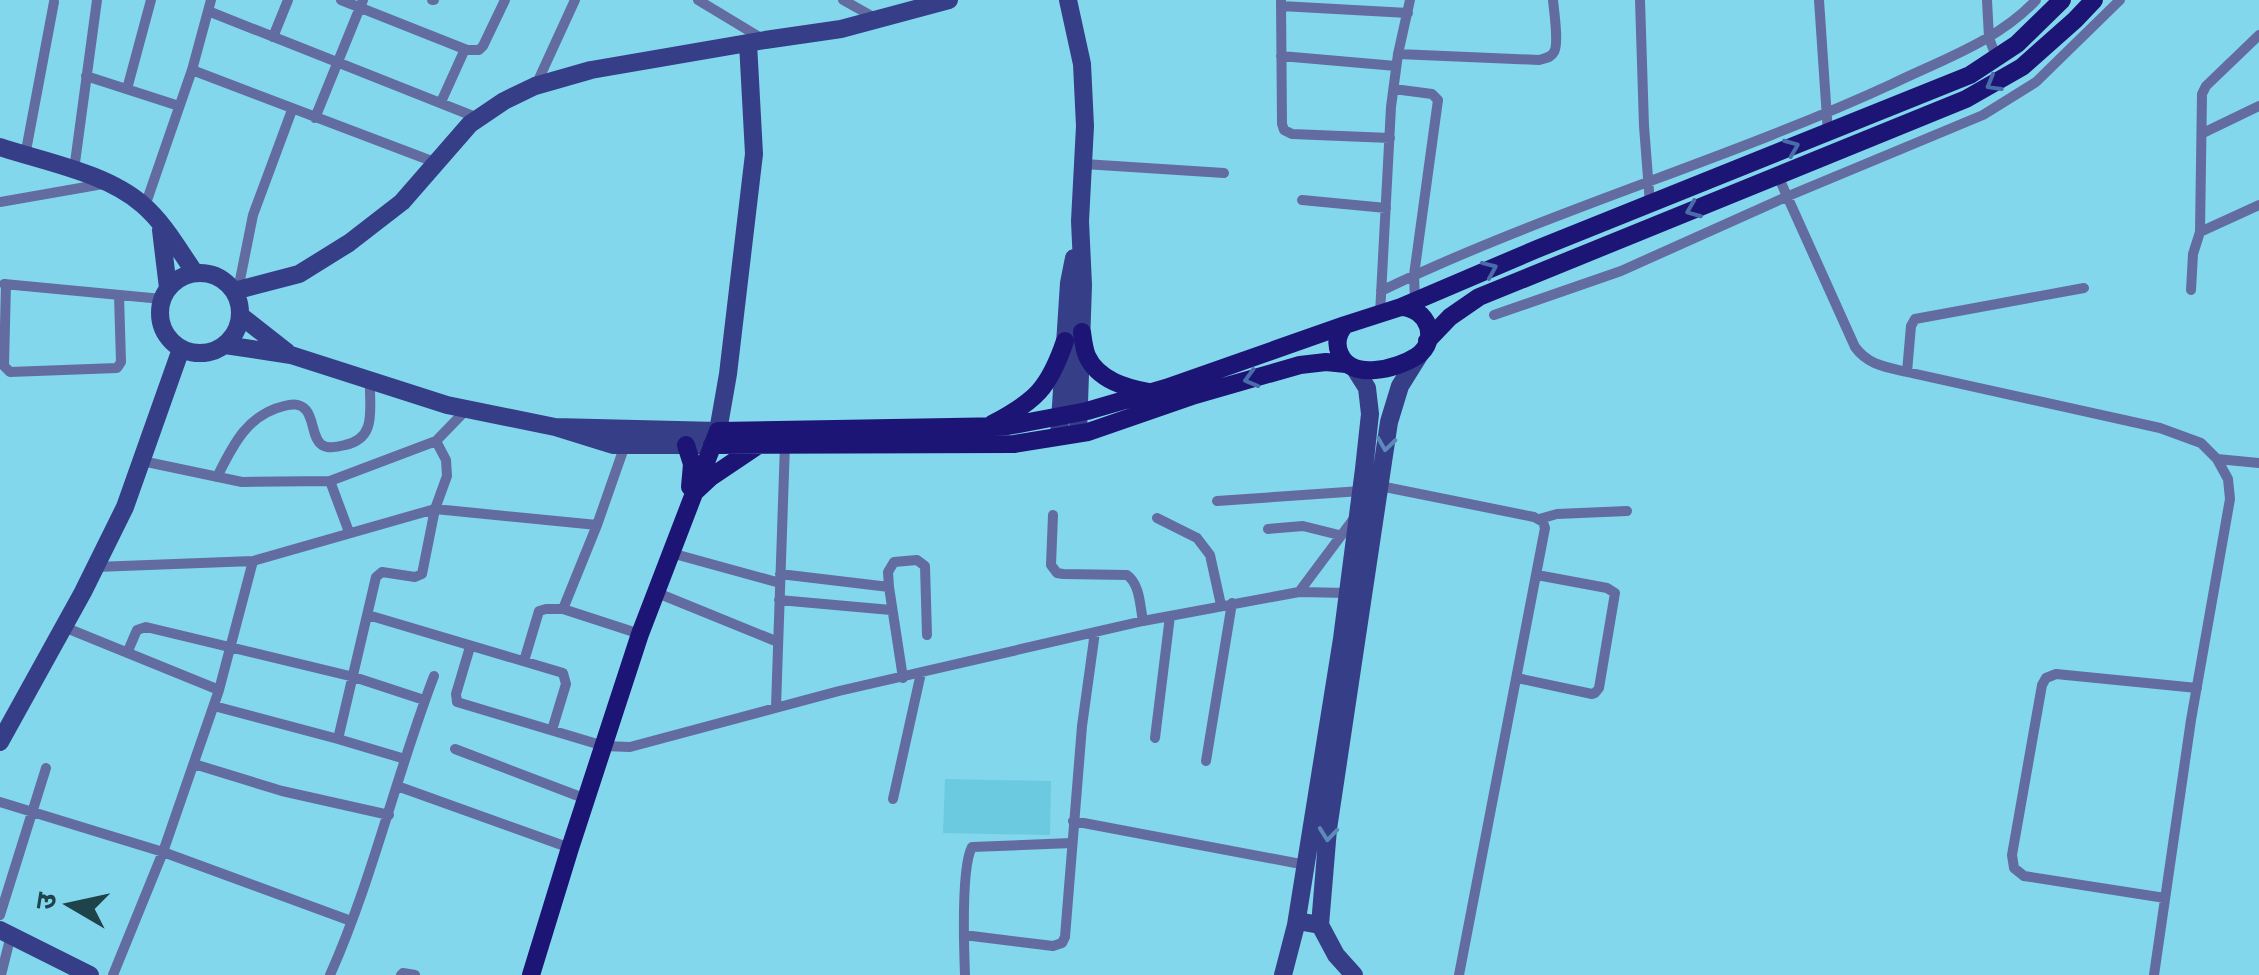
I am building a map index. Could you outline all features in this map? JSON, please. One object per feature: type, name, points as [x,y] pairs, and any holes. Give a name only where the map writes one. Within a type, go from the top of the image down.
[{"type":"main road","points":[[715,438],[1008,426],[1151,392],[1408,304],[1650,204],[1828,123],[1970,75],[2017,44],[2062,0]]},
{"type":"main road","points":[[2017,44],[2027,43],[2076,0]]},
{"type":"main road","points":[[715,438],[760,444],[1014,444],[1069,435],[1300,365],[1326,362],[1366,370],[1402,363],[1424,348],[1450,317],[1479,297],[1966,100],[2022,67],[2094,0]]},
{"type":"main road","points":[[1408,304],[1427,320],[1424,348]]},
{"type":"main road","points":[[1346,325],[1340,331],[1337,346],[1340,357],[1351,366]]},
{"type":"main road","points":[[988,427],[1024,407],[1044,388],[1074,336],[1098,369],[1114,383],[1151,392]]},
{"type":"main road","points":[[531,975],[640,634],[715,438]]},
{"type":"main road","points":[[694,492],[760,444]]},
{"type":"main road","points":[[686,445],[692,464],[686,512]]},
{"type":"street","points":[[74,171],[97,0]]},
{"type":"street","points":[[127,89],[151,0]]},
{"type":"street","points":[[274,36],[288,0]]},
{"type":"street","points":[[341,0],[362,4],[474,51],[484,46],[505,0]]},
{"type":"street","points":[[535,86],[575,0]]},
{"type":"street","points":[[698,0],[756,42]]},
{"type":"street","points":[[843,0],[878,20]]},
{"type":"street","points":[[236,290],[280,281],[313,267],[349,244],[402,202],[460,133],[478,118],[535,86],[591,70],[841,30],[948,0]]},
{"type":"street","points":[[1281,56],[1539,60],[1554,52],[1554,0]]},
{"type":"street","points":[[1640,0],[1650,204]]},
{"type":"street","points":[[1819,0],[1828,123]]},
{"type":"street","points":[[1987,0],[1989,38],[1998,58]]},
{"type":"street","points":[[1382,291],[1648,182],[1828,123],[1989,38],[2036,0]]},
{"type":"street","points":[[1494,315],[1620,272],[1983,114],[2036,82],[2120,0]]},
{"type":"street","points":[[25,156],[54,2]]},
{"type":"street","points":[[1380,314],[1394,89],[1409,6],[1281,3],[1282,124],[1287,133],[1390,138]]},
{"type":"street","points":[[315,118],[362,4]]},
{"type":"street","points":[[1068,4],[1082,64],[1084,164],[1070,283],[1074,336],[1069,435]]},
{"type":"street","points":[[145,206],[210,6],[274,36],[478,118]]},
{"type":"street","points":[[2191,290],[2193,254],[2200,232],[2204,90],[2259,35]]},
{"type":"street","points":[[715,438],[728,374],[754,154],[756,42]]},
{"type":"street","points":[[441,102],[464,49]]},
{"type":"street","points":[[192,70],[438,163]]},
{"type":"street","points":[[86,76],[180,106]]},
{"type":"street","points":[[1394,89],[1432,94],[1438,100],[1408,304]]},
{"type":"street","points":[[2203,133],[2259,106]]},
{"type":"street","points":[[225,345],[238,328],[241,316],[236,290],[253,214],[292,110]]},
{"type":"street","points":[[0,147],[108,183],[145,206],[195,273]]},
{"type":"street","points":[[1084,164],[1224,173]]},
{"type":"street","points":[[1778,176],[1860,355],[1875,364],[1906,372],[2160,428],[2201,443],[2217,459],[2228,479],[2230,499],[2154,975]]},
{"type":"street","points":[[0,202],[108,183]]},
{"type":"street","points":[[1302,200],[1386,208]]},
{"type":"street","points":[[2200,232],[2259,205]]},
{"type":"street","points":[[161,225],[165,293],[160,313],[163,329],[181,349],[202,354],[225,345],[291,355],[467,409],[555,427],[614,445],[686,445],[715,438]]},
{"type":"street","points":[[119,295],[117,368],[10,372],[4,366],[3,284],[119,295],[165,293],[181,277],[195,273],[220,277],[236,290]]},
{"type":"street","points":[[1906,372],[1911,326],[1916,319],[2084,288]]},
{"type":"street","points":[[241,316],[291,355]]},
{"type":"street","points":[[1355,974],[1336,954],[1320,925],[1328,829],[1371,489],[1400,386],[1424,348]]},
{"type":"street","points":[[0,742],[125,508],[181,349]]},
{"type":"street","points":[[1298,592],[1359,512],[1371,489],[1367,388],[1351,366]]},
{"type":"street","points":[[217,477],[240,435],[275,408],[303,406],[319,442],[327,448],[362,438],[369,428],[370,381]]},
{"type":"street","points":[[142,461],[255,483],[330,482],[436,441],[467,409]]},
{"type":"street","points":[[555,427],[715,438]]},
{"type":"street","points":[[338,739],[378,574],[422,574],[435,508],[448,468],[436,441]]},
{"type":"street","points":[[776,707],[785,444]]},
{"type":"street","points":[[563,610],[625,445]]},
{"type":"street","points":[[2217,459],[2259,463]]},
{"type":"street","points":[[330,482],[349,532]]},
{"type":"street","points":[[1217,502],[1371,489],[1540,519],[1557,514],[1627,510]]},
{"type":"street","points":[[95,567],[252,560],[435,508],[596,526]]},
{"type":"street","points":[[1283,975],[1306,865],[1359,512]]},
{"type":"street","points":[[1053,515],[1053,570],[1063,574],[1131,576],[1143,622]]},
{"type":"street","points":[[1157,518],[1197,538],[1205,547],[1226,604],[1206,761]]},
{"type":"street","points":[[1459,975],[1538,575],[1545,528],[1540,519]]},
{"type":"street","points":[[1268,529],[1303,526],[1340,535]]},
{"type":"street","points":[[671,553],[780,579],[889,588]]},
{"type":"street","points":[[113,975],[163,852],[214,706],[232,649],[252,560]]},
{"type":"street","points":[[903,678],[889,588],[888,572],[894,562],[923,563],[926,636]]},
{"type":"street","points":[[1517,678],[1592,694],[1598,688],[1615,593],[1538,575]]},
{"type":"street","points":[[655,592],[778,642]]},
{"type":"street","points":[[470,647],[457,702],[604,746],[630,747],[776,707],[1095,632],[1298,592],[1348,593]]},
{"type":"street","points":[[780,600],[892,610]]},
{"type":"street","points":[[524,662],[539,612],[546,609],[563,610],[640,634]]},
{"type":"street","points":[[368,616],[563,674],[564,691],[552,730]]},
{"type":"street","points":[[1155,738],[1170,616]]},
{"type":"street","points":[[64,627],[219,690]]},
{"type":"street","points":[[126,653],[137,630],[146,627],[354,677],[424,700]]},
{"type":"street","points":[[964,935],[1052,946],[1062,943],[1065,937],[1082,726],[1095,632]]},
{"type":"street","points":[[893,799],[922,673]]},
{"type":"street","points":[[2166,898],[2024,876],[2014,868],[2012,855],[2046,678],[2056,674],[2197,688]]},
{"type":"street","points":[[330,975],[434,676]]},
{"type":"street","points":[[214,706],[405,759]]},
{"type":"street","points":[[455,749],[586,799]]},
{"type":"street","points":[[194,764],[282,790],[389,814]]},
{"type":"street","points":[[0,915],[46,768]]},
{"type":"street","points":[[398,786],[570,848]]},
{"type":"street","points":[[0,802],[163,852],[351,921]]},
{"type":"street","points":[[1073,821],[1306,865]]},
{"type":"street","points":[[965,975],[967,860],[972,847],[1072,843]]},
{"type":"street","points":[[1296,924],[1320,925]]},
{"type":"street","points":[[1,975],[5,932],[70,970],[90,975]]},
{"type":"street","points":[[401,975],[415,975]]},
{"type":"shaded area","points":[[945,779],[1051,781],[1050,835],[943,833]]}]
